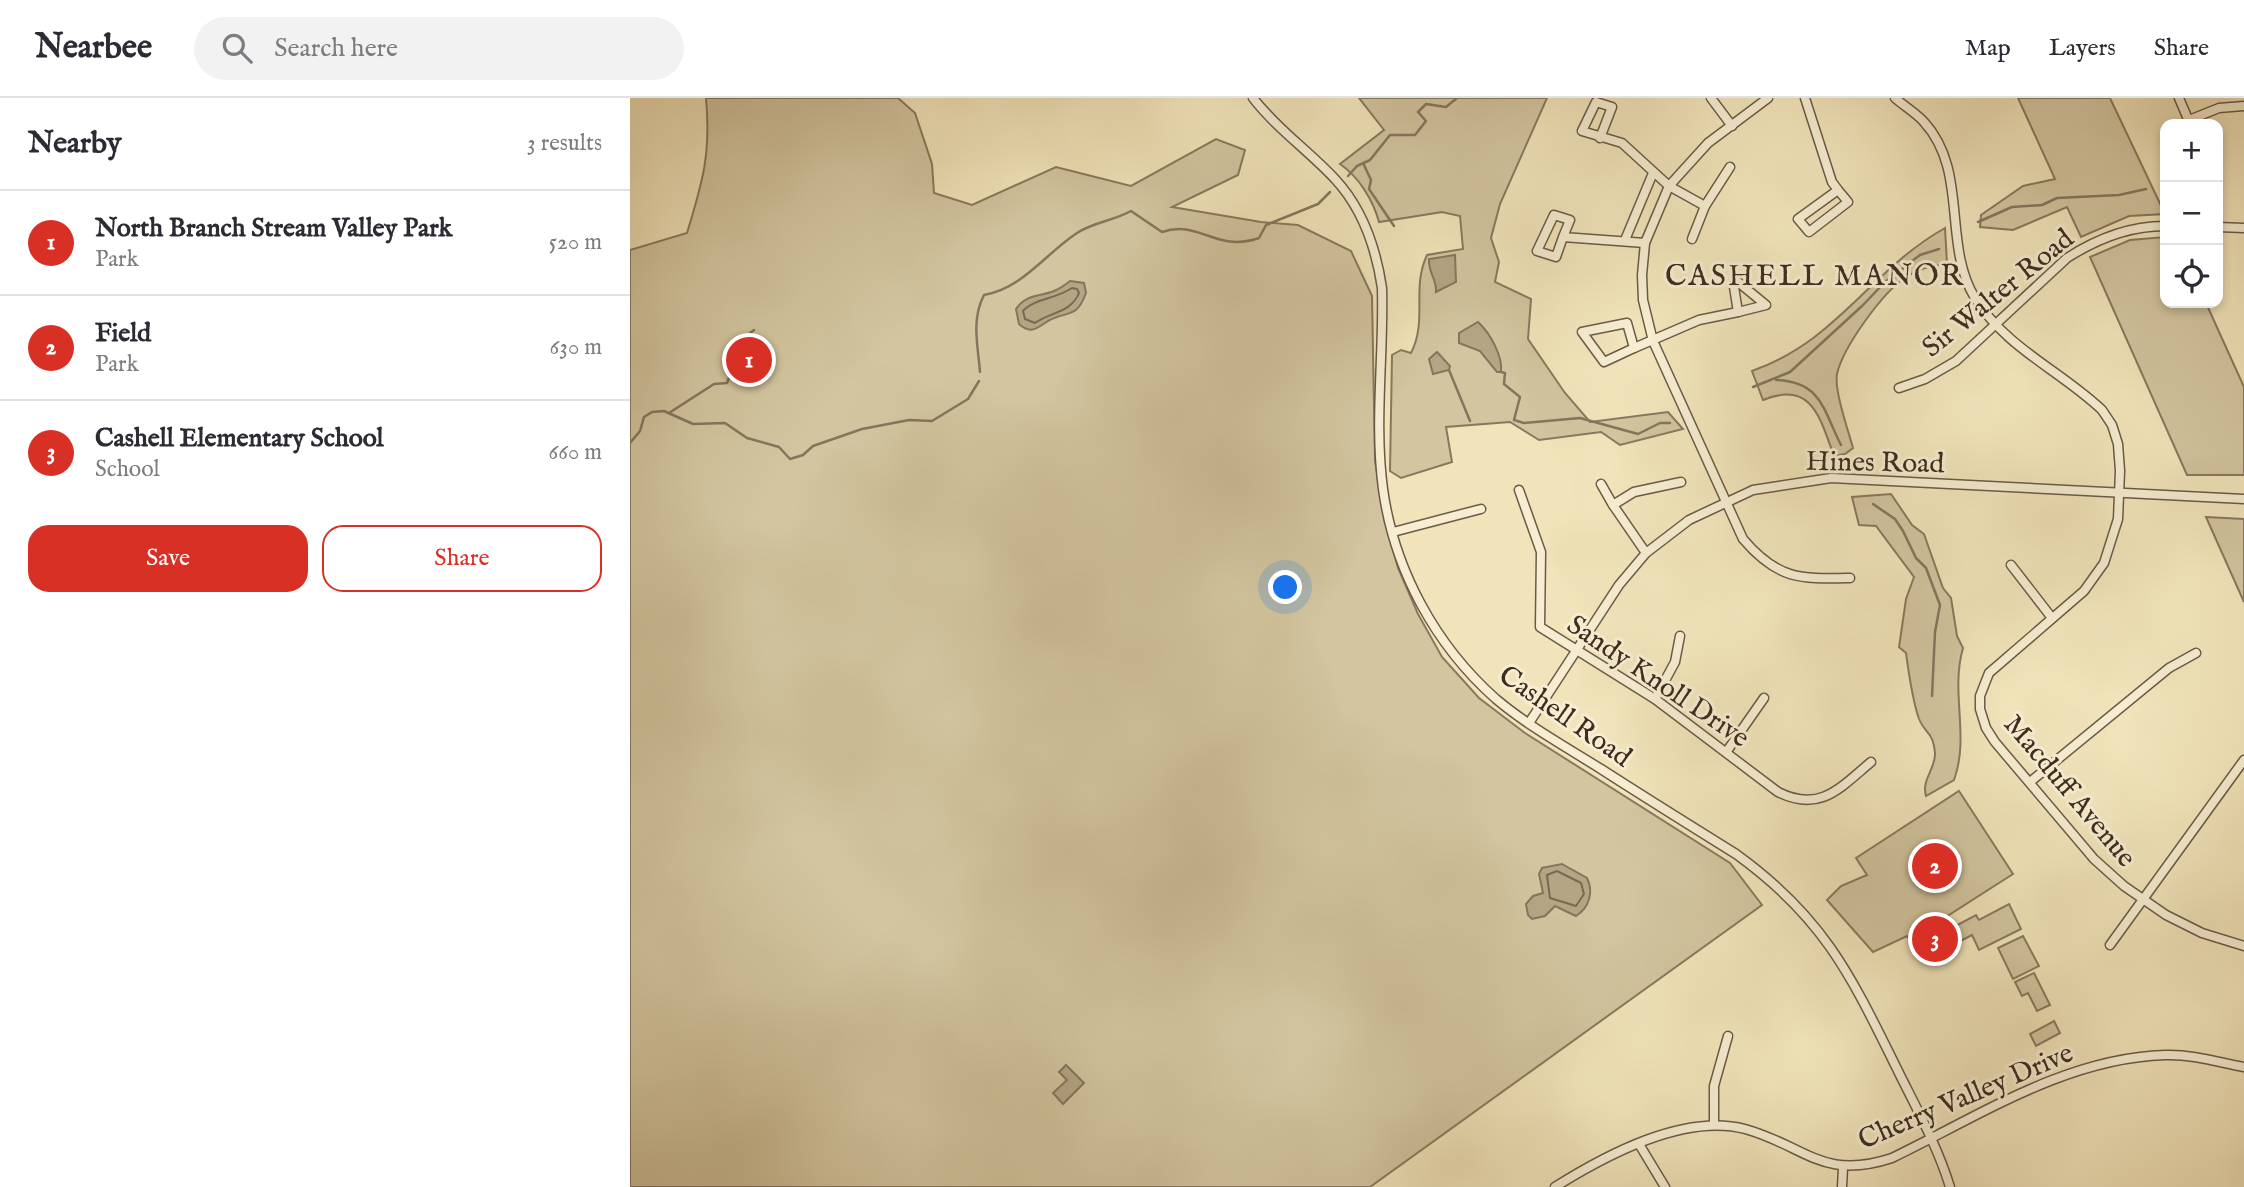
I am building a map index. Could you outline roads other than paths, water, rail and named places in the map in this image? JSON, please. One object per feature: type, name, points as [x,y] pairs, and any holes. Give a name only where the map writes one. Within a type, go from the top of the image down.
[{"type":"street","name":"Cashell Road","points":[[1253,98],[1266,115],[1343,188],[1366,227],[1379,264],[1383,317],[1383,489],[1404,569],[1417,598],[1445,642],[1496,699],[1529,723],[1736,854],[1772,881],[1811,920],[1840,959],[1860,995],[1931,1139],[1950,1187]]},
{"type":"street","points":[[1711,98],[1732,126]]},
{"type":"street","points":[[1768,98],[1701,150],[1669,186],[1646,243],[1643,300],[1653,341],[1743,539],[1767,563],[1800,579],[1850,578]]},
{"type":"street","points":[[1805,98],[1832,182],[1848,202],[1809,232],[1798,219],[1838,190]]},
{"type":"street","name":"Macduff Avenue","points":[[1895,98],[1924,122],[1942,152],[1952,185],[1963,272],[1975,297],[1994,324],[2102,410],[2112,425],[2118,444],[2116,527],[2104,564],[2084,591],[1989,673],[1980,696],[1986,728],[2094,859],[2141,900],[2202,933],[2244,946]]},
{"type":"street","points":[[2179,98],[2189,119]]},
{"type":"street","points":[[1600,138],[1612,107],[1596,102],[1582,131],[1600,138],[1622,143],[1669,186],[1705,206]]},
{"type":"street","points":[[2196,119],[2219,108],[2244,106]]},
{"type":"street","points":[[1692,239],[1705,206],[1730,167]]},
{"type":"street","points":[[1625,240],[1653,173]]},
{"type":"street","points":[[1555,215],[1570,220],[1563,237],[1556,257],[1537,251],[1555,215]]},
{"type":"street","name":"Sir Walter Road","points":[[1899,388],[1925,379],[1956,361],[2067,258],[2085,246],[2106,236],[2132,229],[2160,226]]},
{"type":"street","points":[[2223,227],[2244,228]]},
{"type":"street","points":[[1563,237],[1646,243]]},
{"type":"street","points":[[1634,348],[1627,323],[1582,332],[1604,362],[1699,320],[1738,312]]},
{"type":"street","name":"Hines Road","points":[[1529,723],[1619,585],[1646,553],[1689,520],[1725,501],[1779,484],[1830,478],[2244,499]]},
{"type":"street","points":[[1614,505],[1634,492],[1681,482]]},
{"type":"street","points":[[1601,484],[1646,553]]},
{"type":"street","name":"Sandy Knoll Drive","points":[[1519,491],[1541,552],[1540,627],[1575,652],[1655,699],[1778,792],[1805,801],[1833,793],[1871,762]]},
{"type":"street","points":[[1393,533],[1481,509]]},
{"type":"street","points":[[2011,565],[2052,618]]},
{"type":"street","points":[[1655,699],[1675,662],[1680,636]]},
{"type":"street","points":[[2030,782],[2169,668],[2196,653]]},
{"type":"street","points":[[1727,751],[1764,698]]},
{"type":"street","points":[[2110,945],[2244,760]]},
{"type":"street","points":[[1714,1124],[1714,1086],[1728,1036]]},
{"type":"street","name":"Cherry Valley Drive","points":[[1555,1187],[1639,1144],[1680,1129],[1714,1124],[1747,1130],[1811,1158],[1843,1167],[1878,1163],[2087,1066],[2133,1057],[2168,1055],[2244,1066]]},
{"type":"street","points":[[1639,1144],[1665,1187]]},
{"type":"street","points":[[1842,1187],[1843,1167]]},
{"type":"water","points":[[1455,255],[1456,282],[1436,292],[1429,259]]},
{"type":"water","points":[[1070,281],[1084,283],[1086,293],[1075,311],[1031,330],[1019,324],[1016,309],[1020,304],[1028,298],[1056,290]]},
{"type":"water","points":[[1478,322],[1495,345],[1501,372],[1497,372],[1480,351],[1459,343],[1459,333]]},
{"type":"water","points":[[1437,352],[1450,366],[1449,370],[1433,374],[1429,359]]},
{"type":"water","points":[[1562,864],[1587,878],[1590,894],[1587,904],[1576,916],[1555,906],[1545,916],[1532,919],[1528,915],[1526,904],[1533,896],[1543,893],[1539,874],[1542,868]]},
{"type":"water","points":[[1066,1065],[1084,1083],[1063,1104],[1053,1093],[1067,1080],[1059,1072]]},
{"type":"waterway","points":[[1348,176],[1357,166],[1370,160],[1390,135],[1415,135],[1426,121],[1418,112],[1426,104],[1446,107],[1457,98]]},
{"type":"waterway","points":[[1364,165],[1371,180],[1369,189],[1394,226]]},
{"type":"waterway","points":[[1978,222],[2012,207],[2042,205],[2057,198],[2119,195],[2146,189]]},
{"type":"waterway","points":[[980,372],[976,323],[984,295],[1022,278],[1083,229],[1131,211],[1162,232],[1187,230],[1231,242],[1244,242],[1259,238],[1266,225],[1318,204],[1330,192]]},
{"type":"waterway","points":[[1753,387],[1790,372],[1886,281],[1896,277],[1920,255],[1939,249]]},
{"type":"waterway","points":[[669,413],[714,384],[727,383],[732,370],[745,353],[739,348],[744,338],[754,330]]},
{"type":"waterway","points":[[1449,370],[1470,421]]},
{"type":"waterway","points":[[1501,372],[1505,373],[1504,384],[1520,397],[1514,420],[1524,423],[1580,418],[1638,434],[1660,423],[1670,423]]},
{"type":"waterway","points":[[1776,380],[1791,382],[1812,392],[1825,410],[1841,445]]},
{"type":"waterway","points":[[630,443],[640,431],[644,417],[652,412],[664,411],[693,424],[725,423],[747,438],[779,447],[790,459],[803,455],[813,446],[862,429],[909,420],[932,421],[968,399],[979,381]]},
{"type":"waterway","points":[[1873,504],[1895,519],[1903,531],[1916,558],[1926,568],[1940,605],[1935,632],[1932,696]]},
{"type":"place","name":"North Branch Stream Valley Park","points":[[749,360]]},
{"type":"place","name":"Field","points":[[1935,866]]},
{"type":"place","name":"Cashell Elementary School","points":[[1935,939]]},
{"type":"district","name":"CASHELL MANOR","points":[[1815,275]]}]
